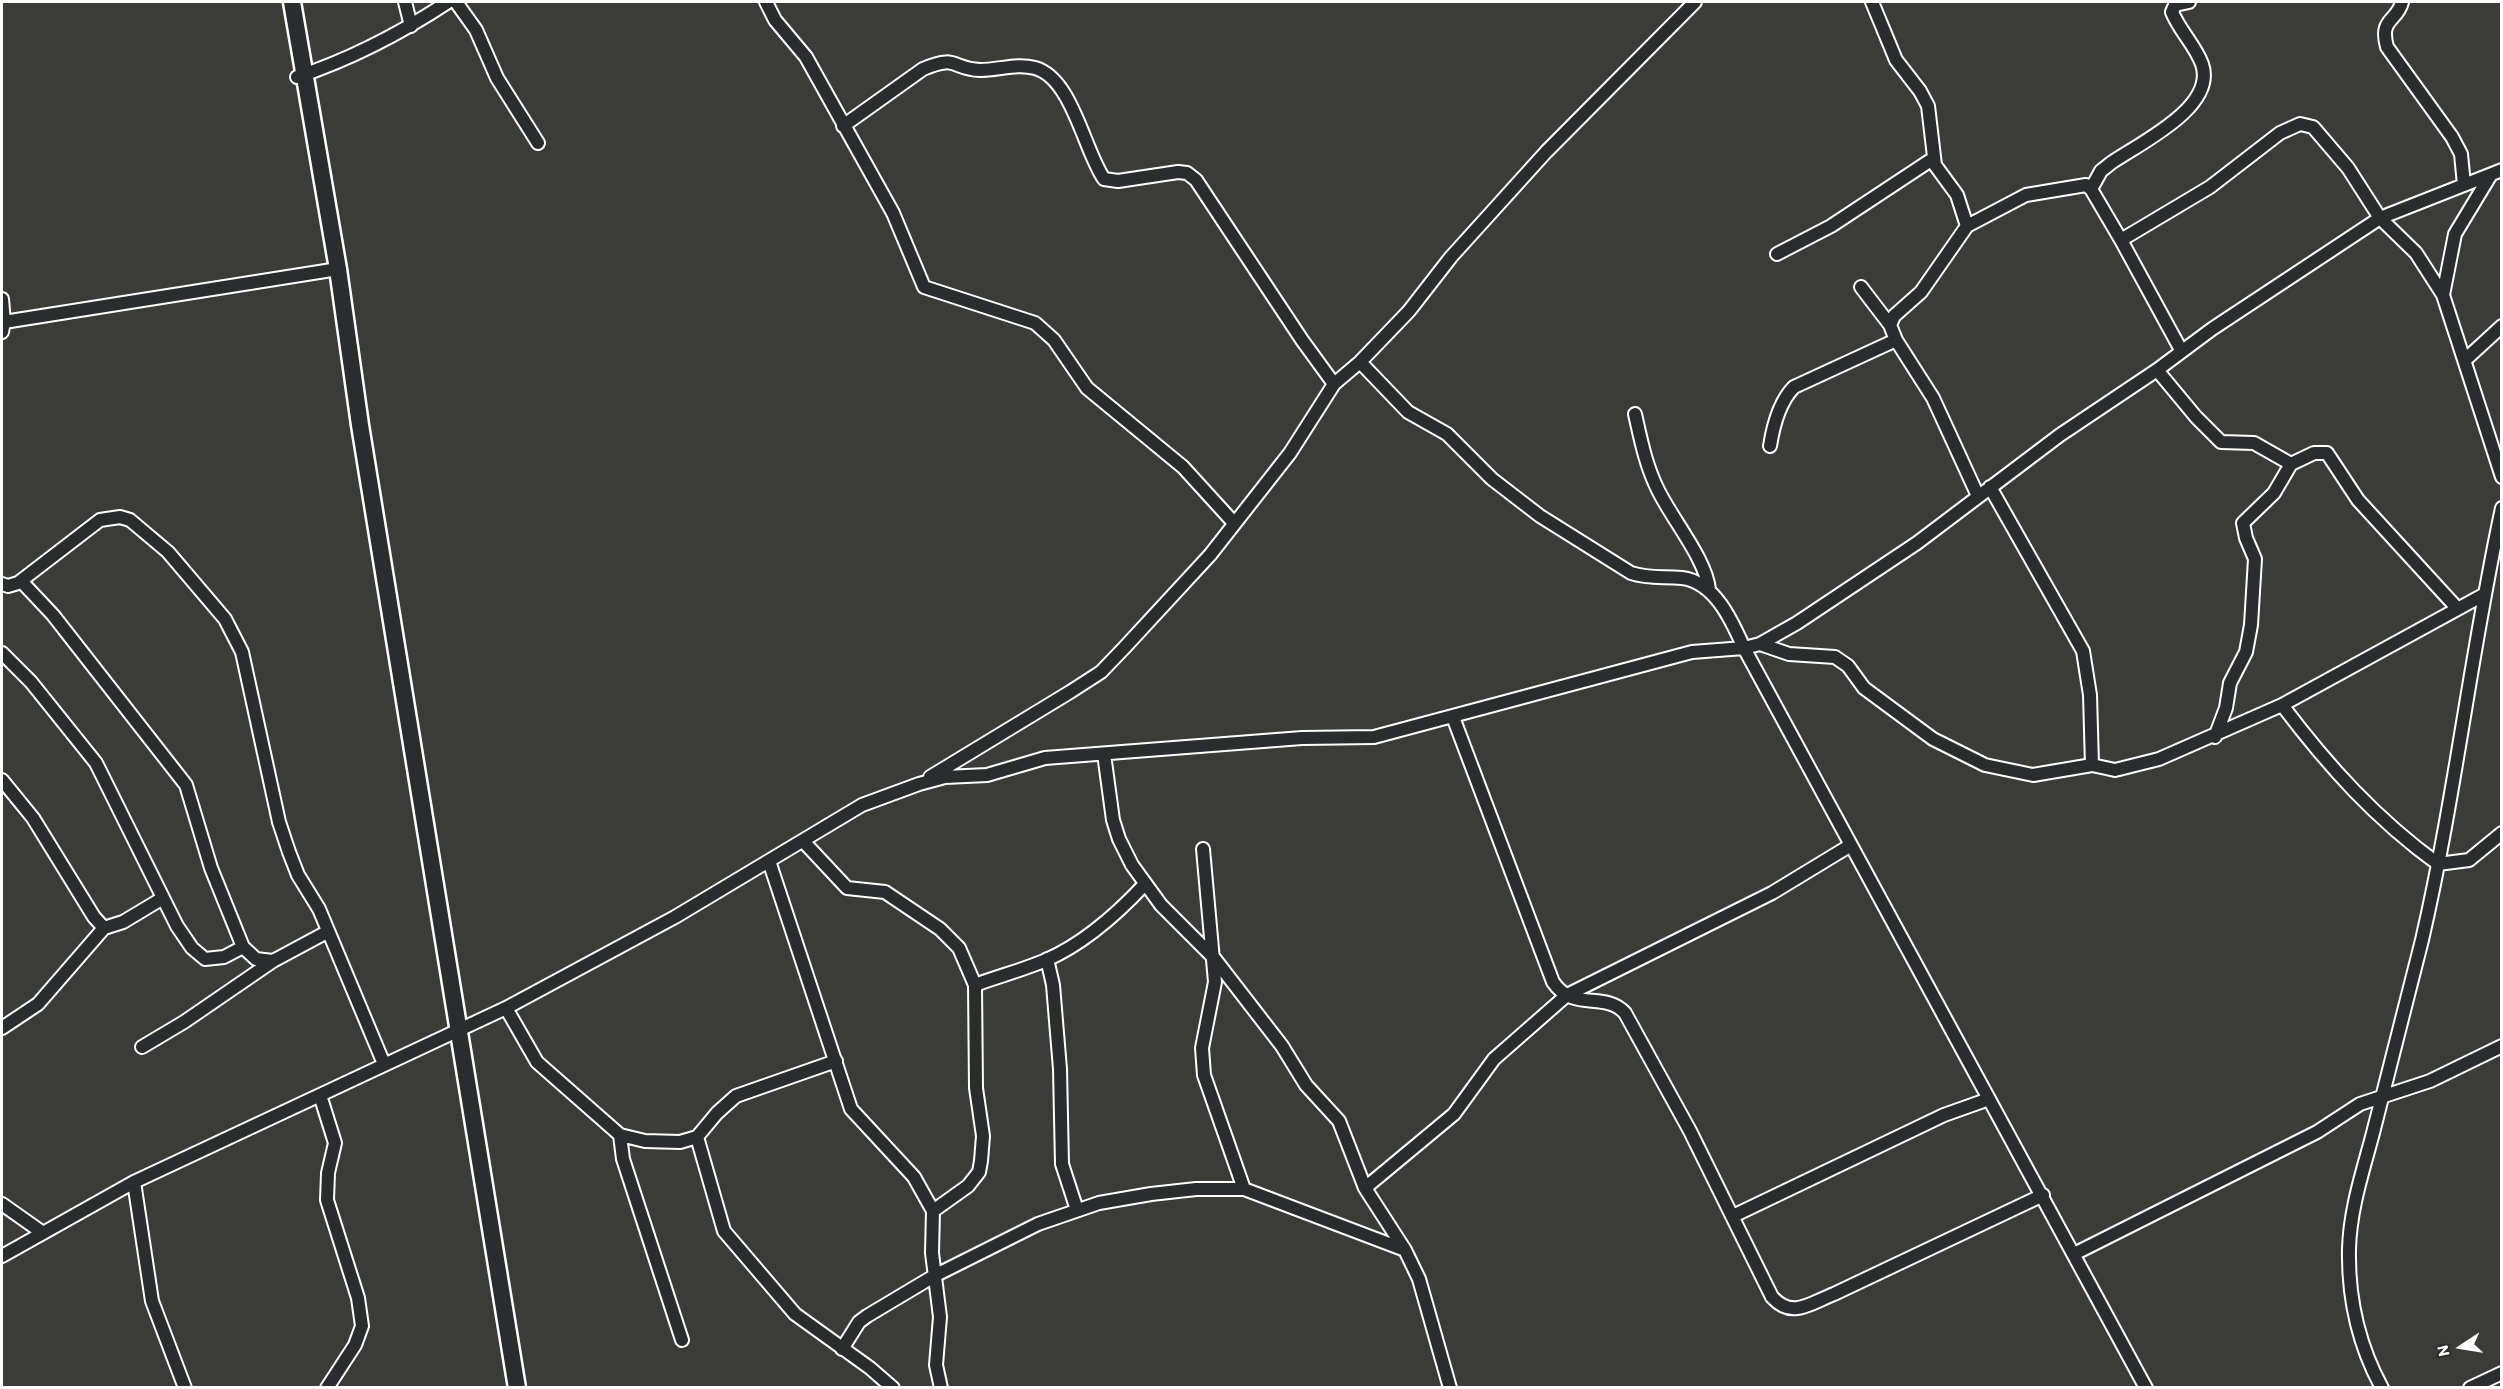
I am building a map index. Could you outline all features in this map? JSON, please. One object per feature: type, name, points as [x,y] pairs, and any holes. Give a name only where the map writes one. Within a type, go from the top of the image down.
[{"type":"street","points":[[285,2],[302,75]]},
{"type":"street","points":[[292,2],[333,270],[460,1029],[517,1388]]},
{"type":"street","points":[[405,2],[411,26]]},
{"type":"street","points":[[302,75],[360,52],[411,26],[448,2]]},
{"type":"street","points":[[456,2],[476,30],[496,78],[538,143]]},
{"type":"street","points":[[766,2],[775,20],[806,57],[893,213],[924,287],[1035,323],[1054,340],[1087,388],[1183,467],[1234,523]]},
{"type":"street","points":[[919,784],[1101,672],[1210,555],[1290,453],[1334,384],[1360,362],[1409,310],[1451,257],[1538,161],[1695,2]]},
{"type":"street","points":[[1872,2],[1896,60],[1920,91],[1928,106],[1934,158],[1938,171],[1962,205],[1967,226]]},
{"type":"street","points":[[2091,189],[2101,171],[2178,118],[2195,100],[2205,75],[2201,62],[2172,12],[2175,5],[2189,2]]},
{"type":"street","points":[[2402,2],[2387,22],[2384,30],[2387,47],[2452,137],[2463,164],[2464,185]]},
{"type":"street","points":[[843,126],[923,69],[934,64],[954,62],[983,70],[1021,66],[1037,69],[1050,76],[1063,92],[1104,179],[1118,181],[1178,172],[1187,173],[1196,180],[1302,340],[1334,384]]},
{"type":"street","points":[[2121,240],[2210,187],[2280,133],[2300,124],[2313,128],[2348,168],[2380,218],[2416,253],[2443,295],[2502,477]]},
{"type":"street","points":[[1777,254],[1850,214],[1934,158]]},
{"type":"street","points":[[2,1256],[134,1182],[506,1008],[675,916],[862,805],[919,784],[945,777],[987,775],[1045,758],[1302,738],[1362,739],[1453,717],[1692,652],[1744,648],[1760,644],[1917,543],[2060,435],[2157,370],[2181,350],[2380,218],[2496,173]]},
{"type":"street","points":[[2443,295],[2456,234],[2496,173]]},
{"type":"street","points":[[1890,325],[1894,316],[1921,292],[1967,226],[2026,195],[2078,184],[2091,189],[2181,350]]},
{"type":"street","points":[[2,299],[3,327],[333,270]]},
{"type":"street","points":[[1861,287],[1890,325],[1896,340],[1933,398],[1978,496]]},
{"type":"street","points":[[2465,360],[2502,326]]},
{"type":"street","points":[[1770,446],[1772,432],[1784,402],[1794,387],[1896,340]]},
{"type":"street","points":[[1360,362],[1408,412],[1446,434],[1492,479],[1540,516],[1631,573],[1646,578],[1683,578],[1709,590],[1720,603],[2146,1388]]},
{"type":"street","points":[[2157,370],[2196,417],[2221,442],[2254,443],[2291,464]]},
{"type":"street","points":[[1635,414],[1642,450],[1657,488],[1677,526],[1705,568],[1709,590]]},
{"type":"street","points":[[2215,736],[2226,708],[2230,683],[2246,652],[2251,625],[2256,558],[2246,538],[2243,523],[2274,493],[2291,464],[2314,453],[2327,453],[2358,500],[2457,608]]},
{"type":"street","points":[[1990,487],[2083,651],[2090,695],[2092,765]]},
{"type":"street","points":[[2382,1388],[2359,1337],[2354,1317],[2350,1290],[2349,1246],[2360,1180],[2438,864],[2485,594],[2498,542],[2502,508]]},
{"type":"street","points":[[2,584],[8,586],[21,580],[100,520],[120,517],[141,527],[168,552],[205,593],[231,628],[242,652],[282,832],[298,875],[319,909],[384,1064]]},
{"type":"street","points":[[21,580],[53,615],[186,785],[211,868],[243,947],[256,959],[273,961]]},
{"type":"street","points":[[1760,644],[1789,654],[1835,657],[1848,666],[1864,688],[1913,725],[1933,739],[1985,765],[2033,775],[2092,765],[2115,770],[2159,759],[2282,705],[2485,594]]},
{"type":"street","points":[[2,653],[31,682],[96,763],[182,935],[192,948],[206,959],[224,957],[243,947]]},
{"type":"street","points":[[2282,705],[2331,767],[2373,812],[2438,864],[2469,860],[2502,834]]},
{"type":"street","points":[[1453,717],[1553,982],[1567,995],[1586,1002],[1612,1003],[1625,1013],[1733,1216],[1772,1297],[1783,1308],[1790,1310],[1834,1294],[2043,1195]]},
{"type":"street","points":[[1104,754],[1113,820],[1126,855],[1161,905],[1214,958],[1282,1046],[1306,1085],[1339,1121],[1365,1188],[1405,1250],[1419,1280],[1450,1388]]},
{"type":"street","points":[[2,780],[33,818],[93,917],[104,928]]},
{"type":"street","points":[[803,841],[846,888],[885,891],[950,936],[968,964],[975,985],[976,1088],[983,1136],[981,1161],[979,1172],[968,1186],[933,1211]]},
{"type":"street","points":[[1365,1188],[1454,1114],[1485,1068],[1506,1046],[1567,995],[1772,893],[1851,845]]},
{"type":"street","points":[[1203,849],[1214,958],[1214,993],[1202,1048],[1204,1075],[1244,1190]]},
{"type":"street","points":[[769,861],[851,1109],[914,1177],[933,1211],[932,1253],[940,1317],[936,1365],[941,1388]]},
{"type":"street","points":[[975,985],[1047,959],[1085,936],[1130,900],[1145,884]]},
{"type":"street","points":[[2,1028],[46,997],[77,956],[104,928],[123,922],[163,898]]},
{"type":"street","points":[[142,1047],[184,1022],[273,961],[327,932]]},
{"type":"street","points":[[1047,959],[1053,985],[1060,1069],[1059,1127],[1062,1164],[1077,1210]]},
{"type":"street","points":[[506,1008],[537,1062],[620,1135],[659,1142],[680,1142],[697,1137],[717,1113],[736,1096],[836,1061]]},
{"type":"street","points":[[2074,1254],[2309,1136],[2360,1104],[2430,1081],[2502,1046]]},
{"type":"street","points":[[320,1095],[335,1143],[328,1173],[327,1200],[358,1298],[362,1326],[355,1345],[327,1388]]},
{"type":"street","points":[[1733,1216],[1944,1115],[1989,1100]]},
{"type":"street","points":[[620,1135],[629,1180],[682,1340]]},
{"type":"street","points":[[697,1137],[724,1231],[795,1314],[870,1368],[893,1388]]},
{"type":"street","points":[[134,1182],[152,1301],[185,1388]]},
{"type":"street","points":[[842,1349],[859,1322],[934,1276],[1038,1224],[1077,1210],[1151,1194],[1196,1189],[1244,1190],[1405,1250]]},
{"type":"street","points":[[2,1204],[43,1233]]},
{"type":"street","points":[[2470,1388],[2502,1373]]}]
